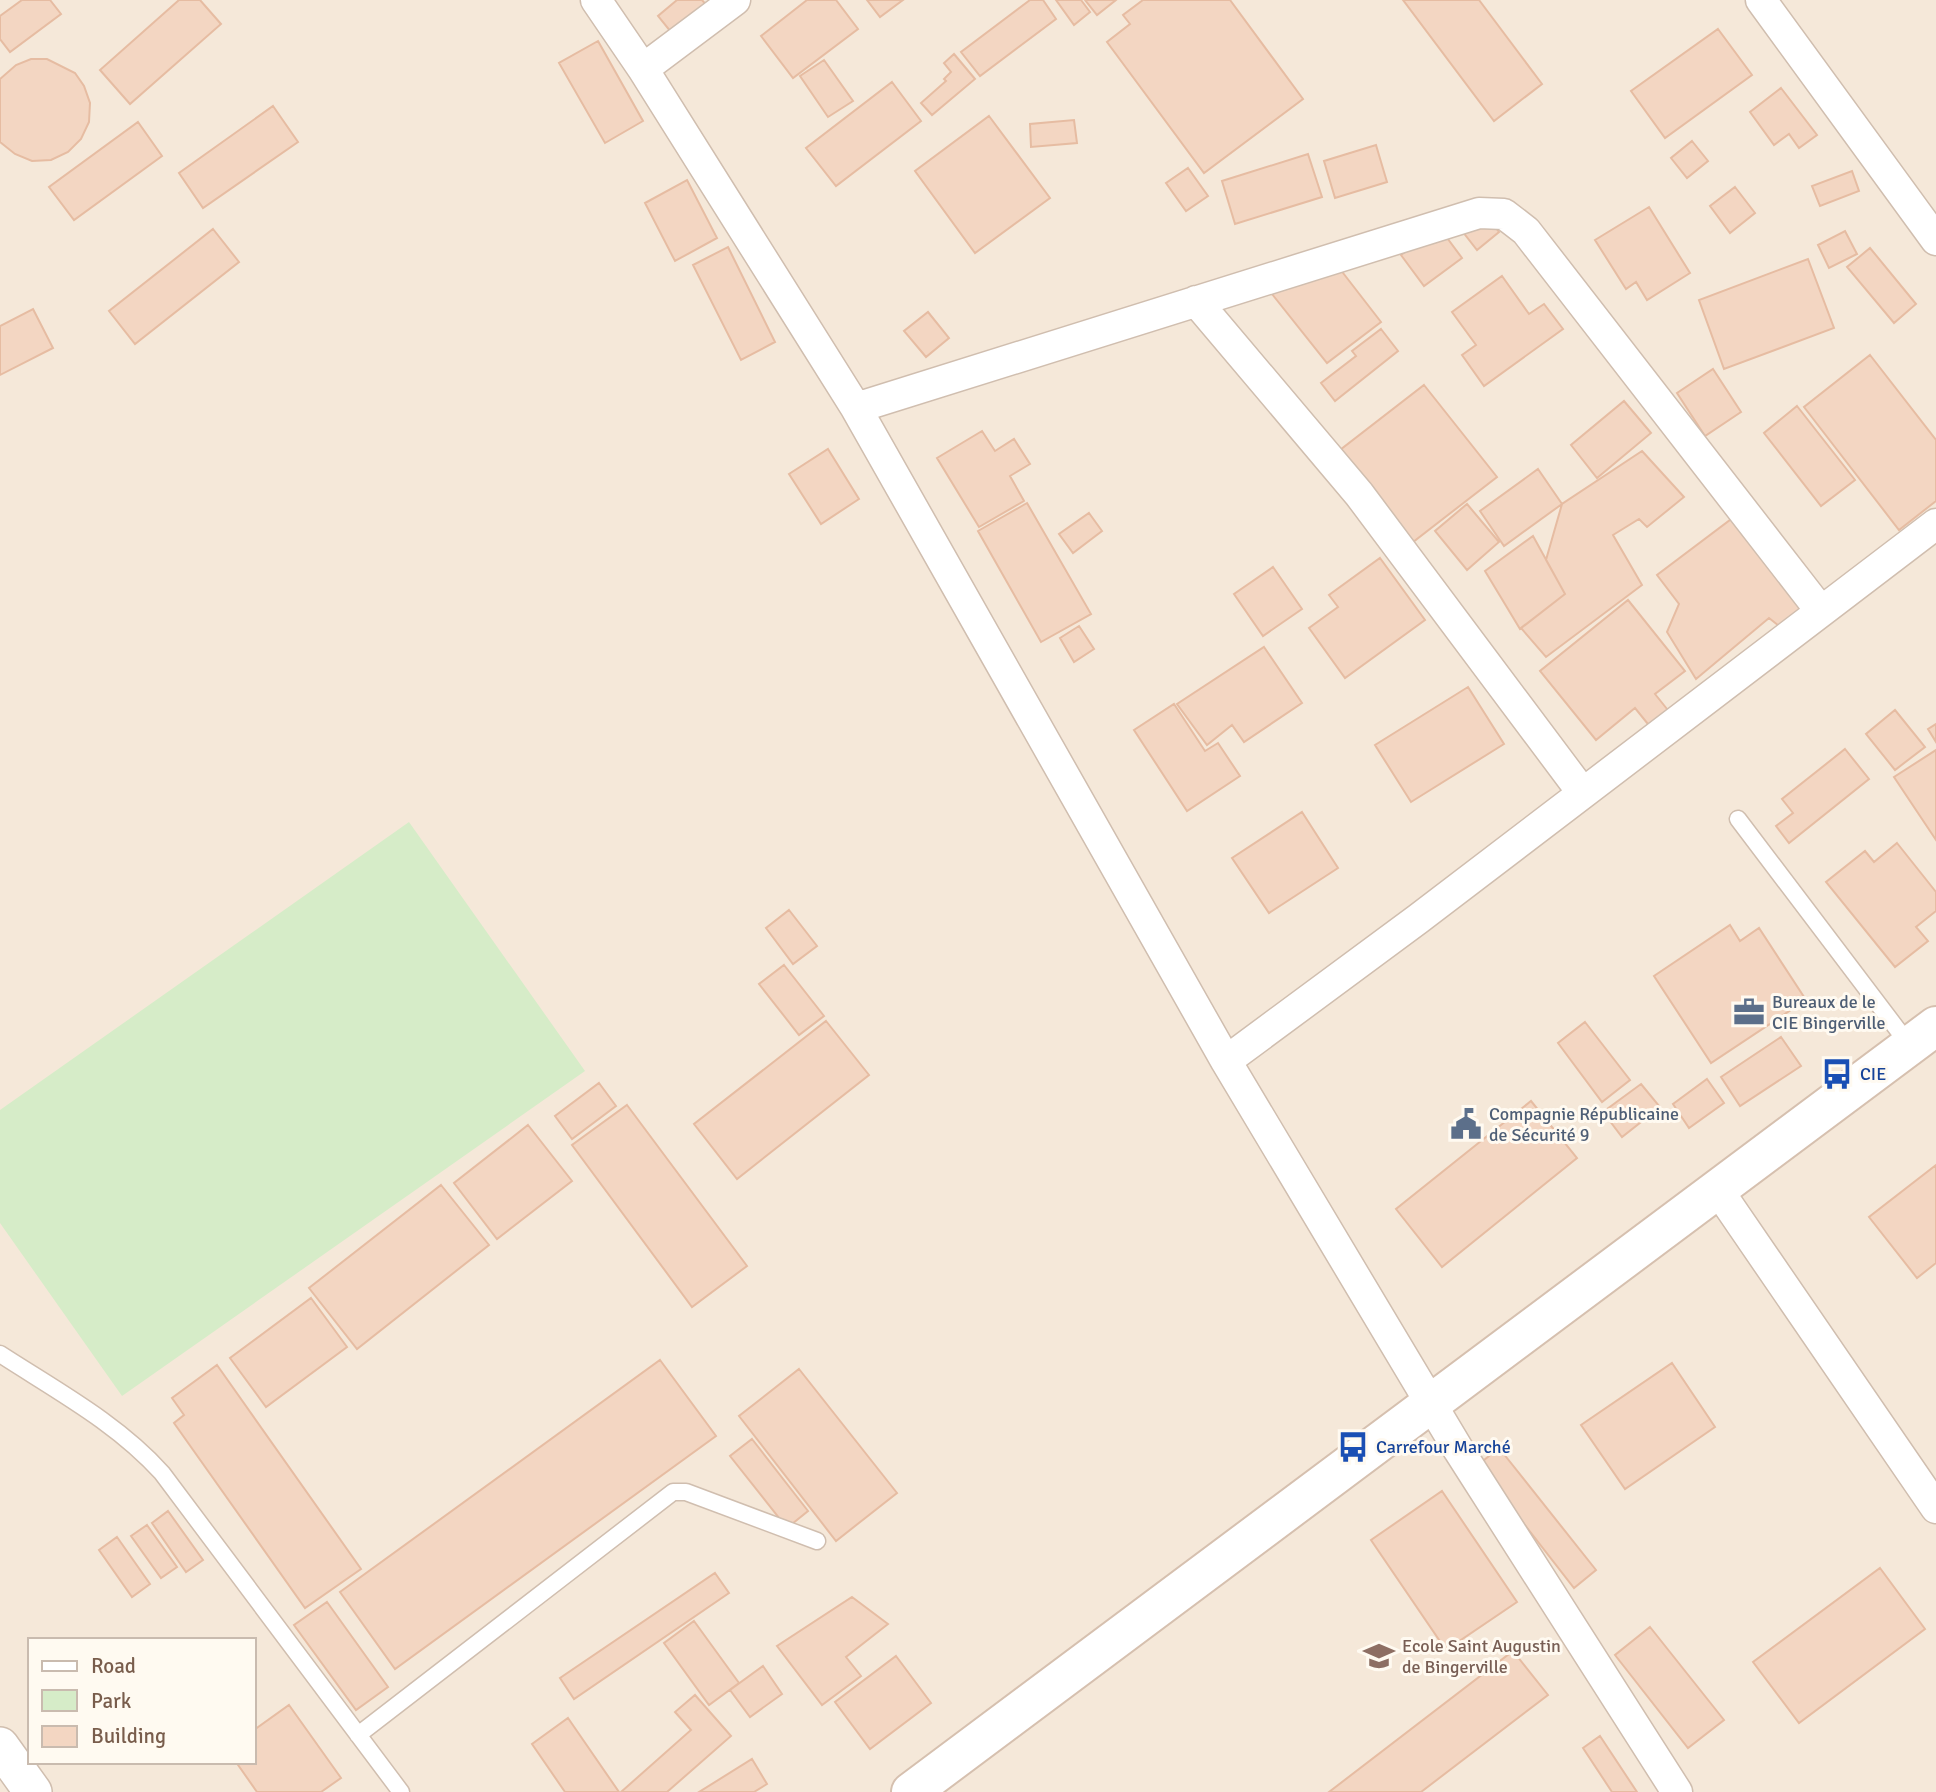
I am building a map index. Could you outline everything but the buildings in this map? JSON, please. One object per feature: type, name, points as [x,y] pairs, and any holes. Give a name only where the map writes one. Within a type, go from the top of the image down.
[{"type":"main road","points":[[911,1792],[1923,1036]]},
{"type":"street","points":[[596,0],[643,69],[856,408],[1226,1060],[1432,1405],[1677,1792]]},
{"type":"street","points":[[643,69],[735,0]]},
{"type":"street","points":[[1761,0],[1936,240]]},
{"type":"street","points":[[856,408],[1479,213],[1504,215],[1526,231],[1820,610]]},
{"type":"street","points":[[1196,301],[1359,494],[1582,792]]},
{"type":"street","points":[[1226,1060],[1936,524]]},
{"type":"street","points":[[1718,1190],[1936,1508]]},
{"type":"street","points":[[0,1746],[33,1792]]},
{"type":"lane","points":[[1738,819],[1923,1036]]},
{"type":"lane","points":[[0,1354],[108,1423],[139,1448],[162,1473],[401,1792]]},
{"type":"lane","points":[[358,1735],[673,1492],[686,1492],[817,1541]]},
{"type":"shaded area","points":[[0,0],[1936,0],[1936,1792],[0,1792]]},
{"type":"green space","points":[[409,822],[585,1071],[122,1396],[0,1223],[0,1110]]},
{"type":"place","name":"Bureaux de le CIE Bingerville","points":[[1749,1012]]},
{"type":"place","name":"CIE","points":[[1837,1074]]},
{"type":"place","name":"Compagnie Républicaine de Sécurité 9","points":[[1466,1124]]},
{"type":"place","name":"Carrefour Marché","points":[[1353,1447]]},
{"type":"place","name":"Ecole Saint Augustin de Bingerville","points":[[1379,1656]]}]
